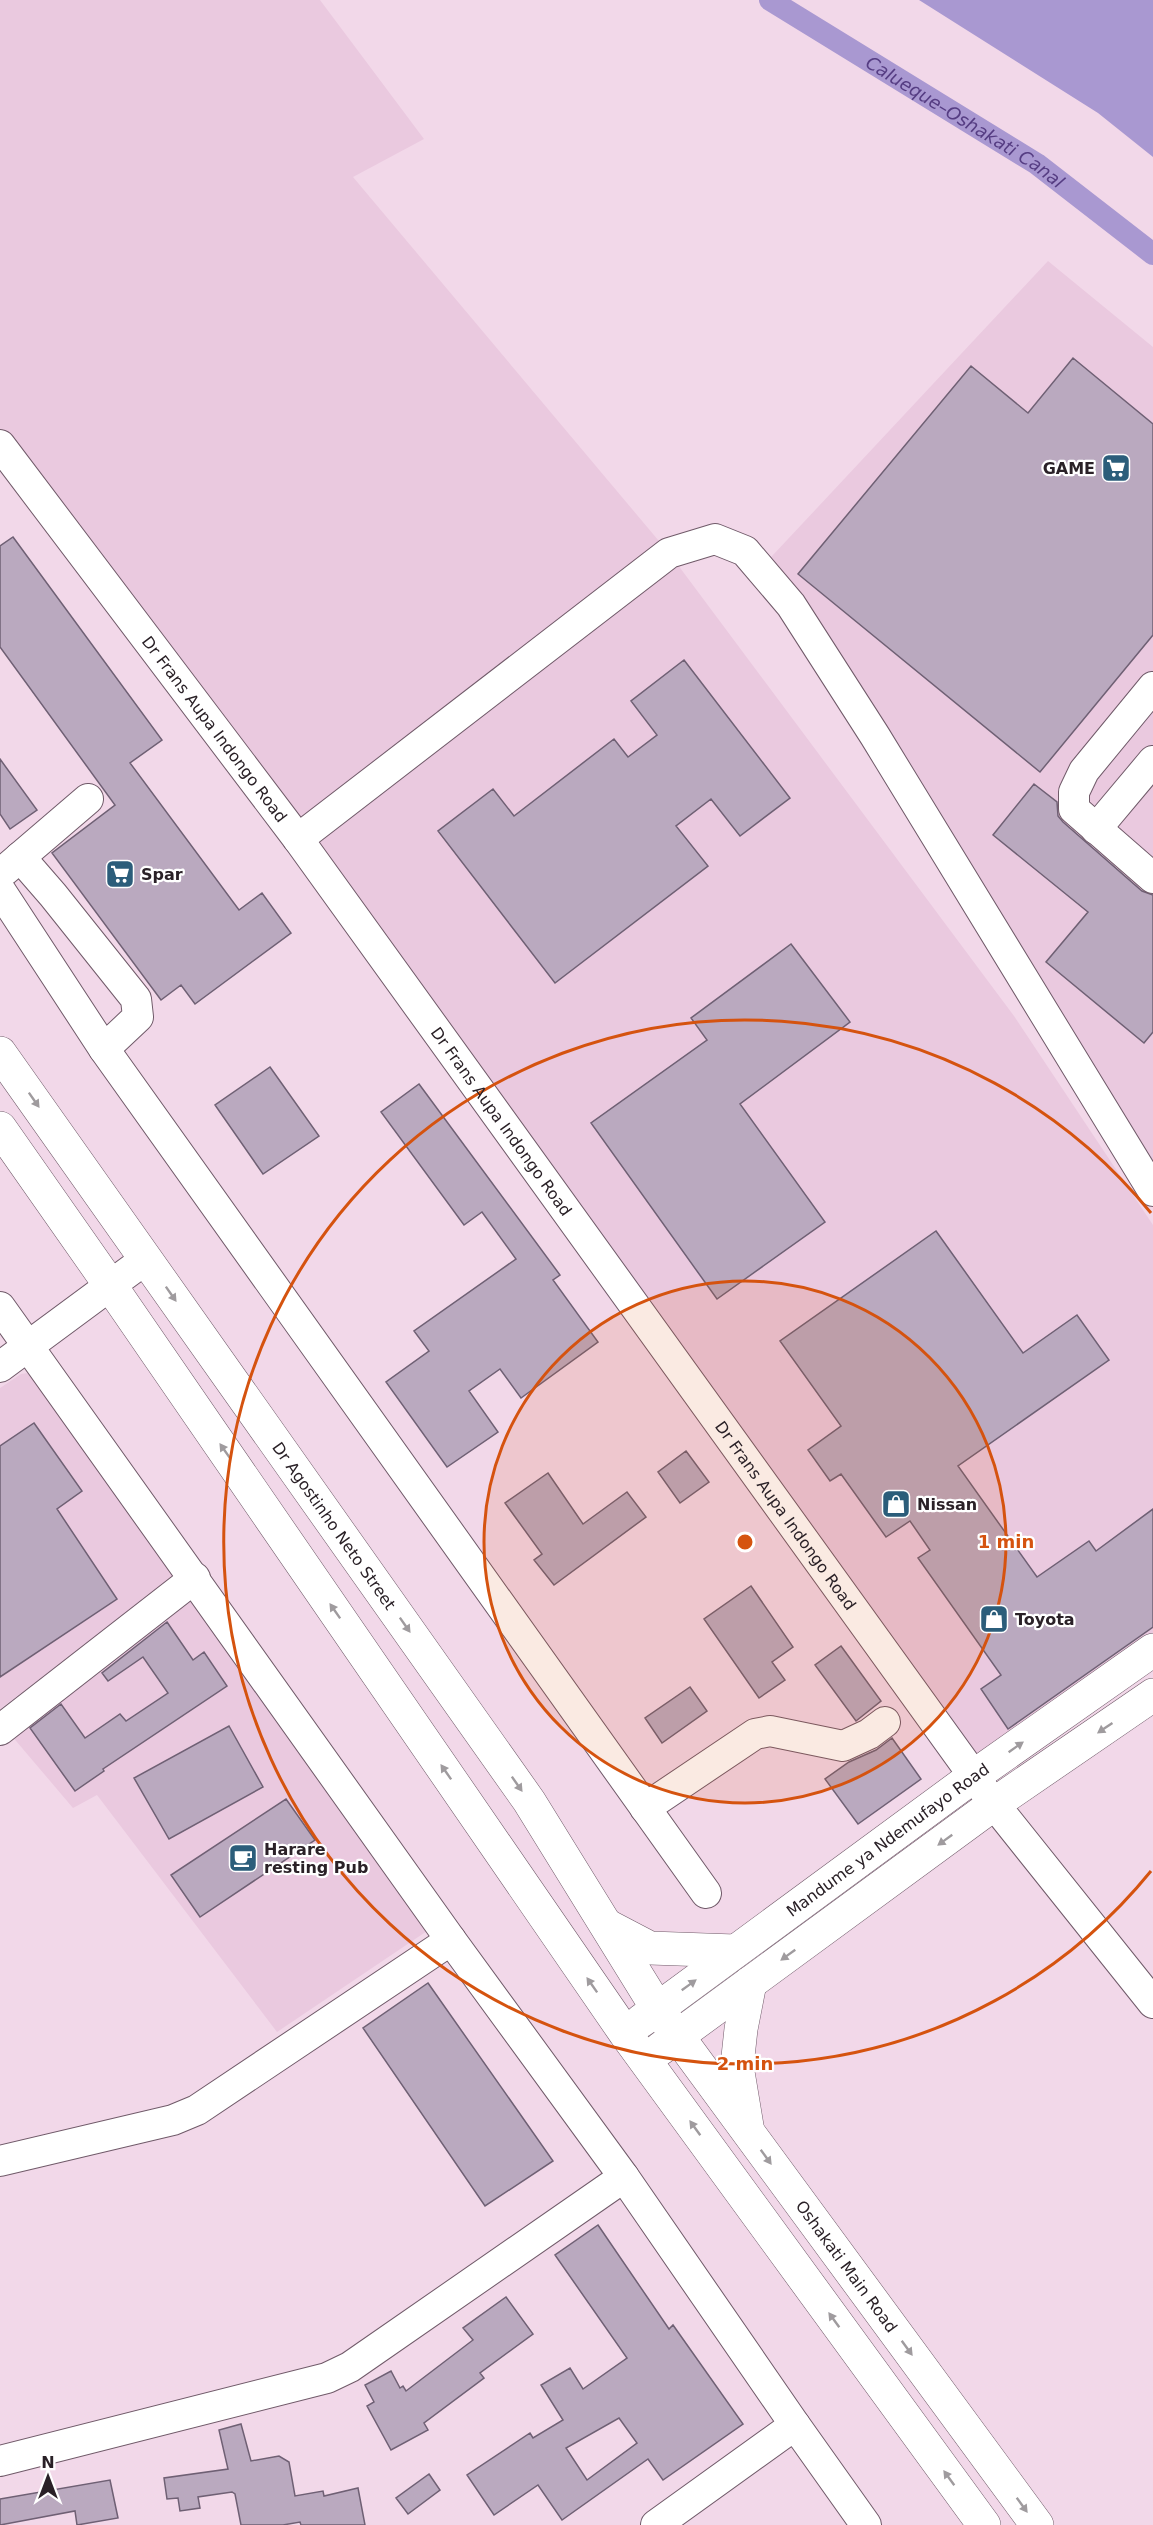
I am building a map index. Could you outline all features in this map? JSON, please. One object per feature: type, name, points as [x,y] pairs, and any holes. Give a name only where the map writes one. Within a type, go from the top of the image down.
[{"type":"main road","name":"Dr Agostinho Neto Street","points":[[0,1053],[529,1801],[657,2008]]},
{"type":"main road","points":[[0,1128],[625,2033],[984,2525]]},
{"type":"main road","name":"Mandume ya Ndemufayo Road","points":[[625,2033],[974,1776],[1153,1650]]},
{"type":"main road","name":"Mandume ya Ndemufayo Road","points":[[645,2061],[994,1804],[1153,1695]]},
{"type":"main road","points":[[606,1925],[650,1948],[735,1951]]},
{"type":"main road","points":[[747,2130],[737,2066],[750,1983]]},
{"type":"main road","name":"Oshakati Main Road","points":[[657,2008],[1037,2525]]},
{"type":"street","name":"Dr Frans Aupa Indongo Road","points":[[0,444],[298,839],[994,1804],[1153,2003]]},
{"type":"street","points":[[298,839],[669,553],[715,539],[745,551],[791,605],[875,736],[1153,1191]]},
{"type":"street","points":[[1149,867],[1096,829],[1074,809],[1074,792],[1084,771],[1153,687]]},
{"type":"street","points":[[1096,829],[1153,761]]},
{"type":"street","points":[[88,799],[10,865],[53,895],[135,999],[138,1017],[104,1049]]},
{"type":"street","points":[[0,890],[104,1049],[706,1893]]},
{"type":"street","points":[[0,1367],[146,1259]]},
{"type":"street","points":[[0,1307],[451,1940],[624,2177],[866,2525]]},
{"type":"street","points":[[0,1730],[195,1578]]},
{"type":"street","points":[[645,1808],[755,1734],[770,1731],[843,1746],[869,1734],[885,1722]]},
{"type":"street","points":[[0,2161],[173,2120],[197,2110],[451,1940]]},
{"type":"street","points":[[0,2461],[327,2379],[350,2367],[624,2177]]},
{"type":"street","points":[[656,2525],[795,2425]]},
{"type":"shaded area","points":[[0,0],[320,0],[424,139],[353,177],[669,553],[1014,1016],[1153,1225],[1153,1650],[974,1776],[0,445]]},
{"type":"shaded area","points":[[919,0],[1153,0],[1153,157],[1098,113]]},
{"type":"shaded area","points":[[1048,261],[1153,347],[1153,1191],[760,569]]},
{"type":"shaded area","points":[[35,1372],[177,1575],[0,1709],[0,1388],[21,1374]]},
{"type":"shaded area","points":[[189,1599],[430,1929],[277,2032],[97,1795],[73,1808],[11,1735]]},
{"type":"building","points":[[1073,358],[1153,424],[1153,635],[1040,772],[798,574],[971,366],[1028,413]]},
{"type":"building","points":[[13,537],[162,740],[130,763],[239,910],[262,893],[291,933],[195,1004],[181,985],[161,1000],[52,853],[115,805],[0,647],[0,546]]},
{"type":"building","points":[[684,660],[790,798],[740,836],[711,799],[676,826],[708,866],[555,983],[438,831],[493,789],[514,816],[614,739],[628,757],[657,735],[631,701]]},
{"type":"building","points":[[0,759],[37,810],[10,829],[0,814]]},
{"type":"building","points":[[1034,784],[1057,802],[1058,816],[1063,822],[1142,891],[1153,895],[1153,1032],[1144,1043],[1046,962],[1088,912],[993,835]]},
{"type":"building","points":[[791,944],[850,1022],[740,1104],[825,1222],[717,1299],[591,1123],[707,1040],[691,1018]]},
{"type":"building","points":[[270,1067],[319,1136],[263,1174],[215,1105]]},
{"type":"building","points":[[419,1084],[560,1275],[553,1280],[598,1342],[521,1398],[500,1369],[469,1391],[498,1432],[447,1467],[386,1382],[429,1351],[414,1331],[516,1259],[482,1212],[464,1225],[381,1112]]},
{"type":"building","points":[[936,1231],[1023,1353],[1077,1315],[1109,1360],[958,1466],[1037,1577],[1089,1541],[1096,1551],[1153,1509],[1153,1627],[1008,1729],[981,1689],[1001,1675],[918,1558],[930,1550],[910,1521],[886,1537],[841,1474],[830,1481],[808,1450],[841,1426],[780,1341]]},
{"type":"building","points":[[34,1423],[82,1491],[57,1509],[117,1599],[0,1677],[0,1446]]},
{"type":"building","points":[[686,1451],[709,1482],[680,1503],[658,1472]]},
{"type":"building","points":[[548,1473],[583,1524],[627,1492],[646,1517],[554,1585],[534,1560],[542,1554],[505,1503]]},
{"type":"building","points":[[751,1586],[793,1647],[772,1662],[785,1680],[759,1698],[704,1619]]},
{"type":"building","points":[[167,1622],[193,1660],[204,1652],[227,1686],[103,1769],[104,1771],[75,1791],[30,1728],[61,1704],[85,1738],[120,1714],[126,1721],[168,1693],[143,1657],[108,1681],[102,1673]]},
{"type":"building","points":[[841,1646],[881,1701],[856,1721],[815,1665]]},
{"type":"building","points":[[690,1687],[707,1711],[662,1743],[645,1718]]},
{"type":"building","points":[[229,1726],[263,1787],[169,1839],[134,1778]]},
{"type":"building","points":[[892,1738],[921,1779],[858,1824],[825,1779],[849,1762],[876,1750]]},
{"type":"building","name":"Harare resting Pub","points":[[286,1799],[315,1840],[200,1917],[171,1875]]},
{"type":"building","points":[[428,1983],[553,2161],[485,2206],[363,2028]]},
{"type":"building","points":[[598,2225],[669,2329],[673,2325],[743,2424],[663,2480],[648,2459],[562,2520],[538,2485],[494,2515],[467,2475],[530,2433],[533,2438],[563,2420],[541,2385],[570,2368],[583,2389],[627,2358],[555,2255]],"holes":[[[619,2418],[637,2443],[587,2480],[566,2448]]]},
{"type":"building","points":[[506,2297],[533,2334],[480,2373],[484,2378],[424,2423],[428,2430],[391,2450],[367,2406],[374,2402],[365,2385],[391,2371],[400,2388],[403,2386],[406,2391],[473,2340],[463,2328]]},
{"type":"building","points":[[241,2424],[251,2461],[279,2456],[289,2462],[295,2496],[323,2491],[324,2496],[358,2488],[365,2525],[301,2525],[300,2522],[283,2525],[241,2525],[235,2494],[232,2492],[198,2497],[200,2508],[180,2511],[178,2498],[167,2499],[164,2478],[228,2469],[219,2430]]},
{"type":"building","points":[[429,2474],[440,2490],[408,2514],[396,2498]]},
{"type":"building","points":[[110,2480],[118,2518],[77,2525],[75,2511],[0,2525],[0,2499]]},
{"type":"waterway","name":"Calueque–Oshakati Canal","points":[[770,0],[1037,164],[1153,254]]},
{"type":"place","name":"GAME","points":[[1116,468]]},
{"type":"place","name":"Spar","points":[[120,874]]},
{"type":"place","name":"Nissan","points":[[896,1504]]},
{"type":"place","name":"Toyota","points":[[994,1619]]},
{"type":"place","name":"Harare resting Pub","points":[[243,1858]]}]
